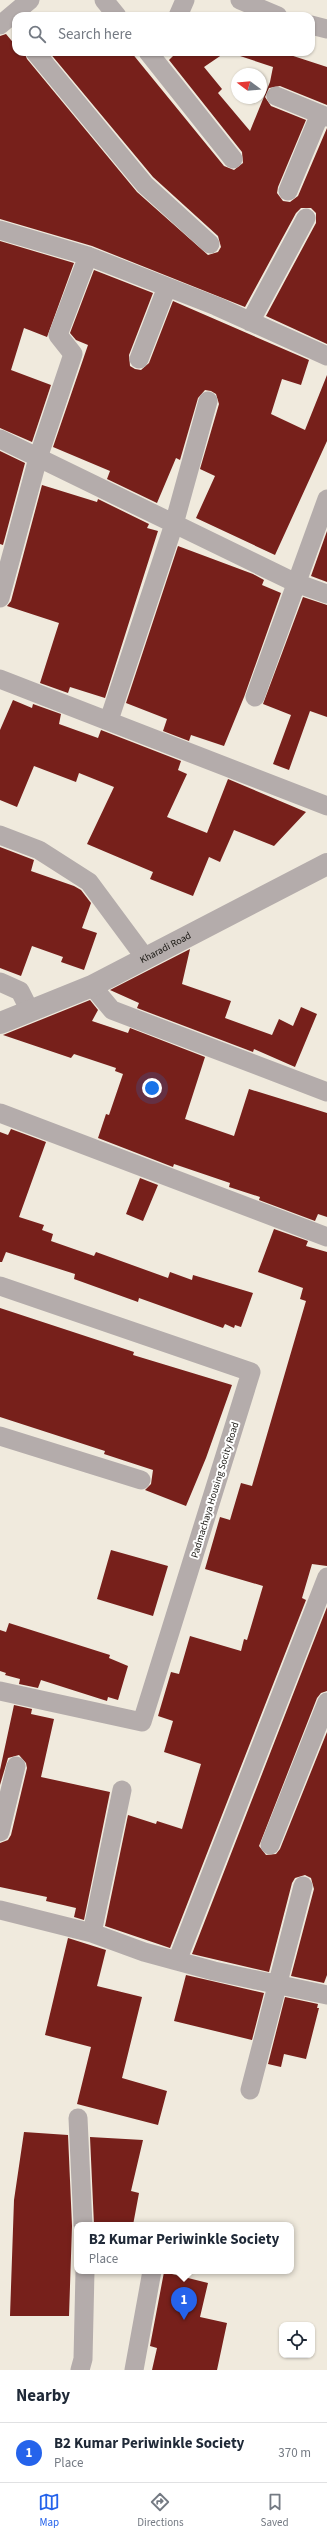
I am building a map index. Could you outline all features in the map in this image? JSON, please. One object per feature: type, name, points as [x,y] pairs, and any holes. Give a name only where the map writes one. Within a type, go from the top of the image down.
[{"type":"street","points":[[16,12],[30,0]]},
{"type":"street","points":[[104,0],[114,12]]},
{"type":"street","points":[[180,12],[185,0]]},
{"type":"street","points":[[240,0],[268,12]]},
{"type":"street","points":[[315,26],[327,29]]},
{"type":"street","points":[[38,56],[145,185],[210,244]]},
{"type":"street","points":[[163,60],[233,159]]},
{"type":"street","points":[[276,96],[324,116],[288,191]]},
{"type":"street","points":[[250,322],[306,218]]},
{"type":"street","points":[[0,230],[88,256],[167,287],[327,356]]},
{"type":"street","points":[[0,598],[38,458],[73,354],[58,335],[88,256]]},
{"type":"street","points":[[139,359],[167,287]]},
{"type":"street","points":[[109,720],[174,524],[208,401]]},
{"type":"street","points":[[0,439],[296,583],[327,594]]},
{"type":"street","points":[[255,697],[327,499]]},
{"type":"street","points":[[2,685],[109,720],[327,806]]},
{"type":"street","points":[[0,835],[39,850],[89,882],[146,959]]},
{"type":"street","name":"Kharadi Road","points":[[0,1024],[92,986],[327,864]]},
{"type":"street","points":[[0,982],[20,991],[30,1011]]},
{"type":"street","points":[[92,986],[112,1010],[327,1092]]},
{"type":"street","points":[[0,1113],[327,1237]]},
{"type":"street","name":"Padmachaya Housing Socity Road","points":[[0,1286],[251,1372],[142,1722],[0,1691]]},
{"type":"street","points":[[0,1436],[142,1480]]},
{"type":"street","points":[[177,1961],[327,1577]]},
{"type":"street","points":[[270,1845],[327,1702]]},
{"type":"street","points":[[0,1832],[16,1766]]},
{"type":"street","points":[[92,1933],[122,1790]]},
{"type":"street","points":[[250,2090],[303,1886]]},
{"type":"street","points":[[0,1910],[92,1933],[177,1961],[278,1984],[327,1993]]},
{"type":"street","points":[[78,2118],[84,2222]]},
{"type":"street","points":[[80,2370],[83,2359],[85,2274]]},
{"type":"street","points":[[134,2370],[151,2274]]},
{"type":"building","points":[[6,34],[12,41],[12,56],[26,56],[137,192],[208,255],[218,252],[221,247],[218,236],[153,177],[52,56],[134,56],[224,166],[234,170],[243,163],[242,152],[169,60],[173,56],[220,56],[204,67],[222,89],[218,93],[250,131],[261,104],[267,104],[267,100],[271,106],[306,120],[278,187],[277,193],[283,201],[290,202],[298,196],[327,128],[327,344],[266,316],[316,223],[316,213],[311,208],[301,208],[296,213],[245,307],[92,246],[0,219],[0,36]]},
{"type":"building","points":[[240,56],[293,56],[327,67],[327,105],[280,86],[269,88],[267,92],[273,67]]},
{"type":"building","points":[[0,241],[74,263],[47,337],[24,328],[11,370],[51,385],[32,442],[0,428]]},
{"type":"building","points":[[94,270],[153,293],[129,355],[130,366],[135,369],[141,370],[149,363],[173,301],[309,360],[301,385],[282,379],[271,414],[305,430],[327,375],[327,441],[275,555],[196,518],[215,476],[200,469],[219,404],[216,394],[211,391],[205,390],[198,398],[180,460],[176,458],[157,503],[107,479],[110,471],[53,447],[88,345],[76,340],[70,333]]},
{"type":"building","points":[[0,451],[25,463],[3,545],[0,544]]},
{"type":"building","points":[[42,485],[97,502],[98,499],[149,524],[147,528],[158,531],[105,698],[70,687],[68,693],[40,683],[59,623],[7,606],[11,601]]},
{"type":"building","points":[[327,531],[327,582],[311,576]]},
{"type":"building","points":[[178,546],[253,574],[264,580],[262,585],[281,593],[244,697],[224,746],[191,735],[189,741],[163,731],[167,719],[126,703]]},
{"type":"building","points":[[303,597],[327,605],[327,717],[310,711],[289,770],[273,764],[291,715],[263,704]]},
{"type":"building","points":[[13,700],[32,708],[33,704],[61,714],[59,724],[98,738],[101,730],[181,761],[178,770],[187,774],[167,817],[207,833],[228,779],[306,812],[274,846],[234,830],[220,862],[209,857],[193,896],[150,879],[153,872],[87,844],[114,787],[79,773],[76,782],[34,766],[17,807],[0,800],[0,730]]},
{"type":"building","points":[[0,847],[34,860],[31,871],[74,886],[81,890],[91,903],[82,928],[97,933],[84,970],[61,962],[63,957],[32,946],[21,976],[0,968]]},
{"type":"building","points":[[190,949],[182,984],[231,1001],[225,1018],[272,1035],[279,1019],[293,1026],[301,1007],[317,1014],[295,1067],[254,1049],[253,1052],[137,1008],[139,1003],[110,990]]},
{"type":"building","points":[[90,1000],[98,1010],[92,1021],[128,1033],[130,1028],[205,1057],[185,1119],[234,1136],[249,1089],[327,1113],[327,1217],[318,1214],[315,1221],[259,1200],[260,1197],[229,1187],[230,1183],[174,1164],[173,1167],[98,1138],[106,1114],[109,1115],[123,1074],[115,1071],[116,1068],[74,1054],[71,1058],[3,1035]]},
{"type":"building","points":[[11,1129],[46,1142],[19,1217],[44,1225],[42,1230],[53,1234],[51,1241],[94,1256],[96,1252],[168,1278],[170,1272],[192,1280],[193,1275],[253,1293],[241,1327],[235,1325],[234,1328],[225,1324],[223,1328],[139,1298],[138,1302],[74,1279],[75,1274],[6,1252],[2,1262],[0,1262],[0,1132],[8,1135]]},
{"type":"building","points":[[140,1178],[158,1185],[143,1221],[126,1214]]},
{"type":"building","points":[[274,1229],[308,1241],[306,1246],[327,1252],[327,1566],[312,1564],[302,1598],[306,1600],[170,1948],[105,1926],[128,1815],[156,1824],[157,1821],[182,1829],[201,1764],[164,1752],[173,1721],[158,1716],[171,1672],[179,1674],[190,1636],[241,1651],[244,1639],[247,1640],[263,1586],[205,1569],[220,1517],[230,1520],[241,1483],[252,1486],[306,1301],[300,1299],[303,1288],[258,1272]]},
{"type":"building","points":[[0,1308],[134,1352],[133,1355],[232,1385],[206,1458],[186,1506],[145,1490],[151,1484],[153,1470],[104,1454],[105,1451],[0,1417]]},
{"type":"building","points":[[111,1550],[168,1566],[153,1616],[97,1599]]},
{"type":"building","points":[[327,1607],[327,1691],[321,1693],[317,1698],[259,1846],[266,1855],[276,1854],[280,1849],[327,1732],[327,1975],[324,1983],[291,1976],[314,1889],[311,1878],[305,1875],[295,1878],[292,1883],[269,1972],[192,1954]]},
{"type":"building","points":[[9,1623],[110,1655],[109,1658],[128,1666],[118,1700],[108,1697],[107,1701],[41,1680],[38,1688],[19,1684],[20,1679],[5,1675],[6,1673],[0,1671],[0,1630],[6,1632]]},
{"type":"building","points":[[14,1705],[32,1709],[31,1714],[54,1719],[41,1777],[110,1792],[84,1920],[74,1917],[76,1908],[46,1901],[47,1897],[0,1887],[0,1843],[8,1840],[11,1835],[27,1768],[26,1763],[19,1755],[8,1758],[0,1785],[0,1770]]},
{"type":"building","points":[[68,1938],[106,1950],[97,1986],[142,1997],[122,2078],[167,2091],[158,2125],[77,2104],[91,2047],[45,2035]]},
{"type":"building","points":[[186,1975],[264,1993],[252,2040],[174,2021]]},
{"type":"building","points":[[285,1997],[318,2004],[317,2008],[319,2008],[306,2059],[284,2054],[281,2067],[268,2064]]},
{"type":"building","points":[[24,2132],[68,2135],[72,2226],[69,2316],[10,2316],[14,2200]]},
{"type":"building","points":[[90,2137],[143,2140],[131,2191],[139,2193],[134,2222],[94,2222]]},
{"type":"building","points":[[164,2274],[172,2274],[208,2283],[200,2317],[227,2323],[217,2370],[152,2370],[157,2348],[150,2346]]},
{"type":"place","name":"B2 Kumar Periwinkle Society","points":[[184,2320]]}]
